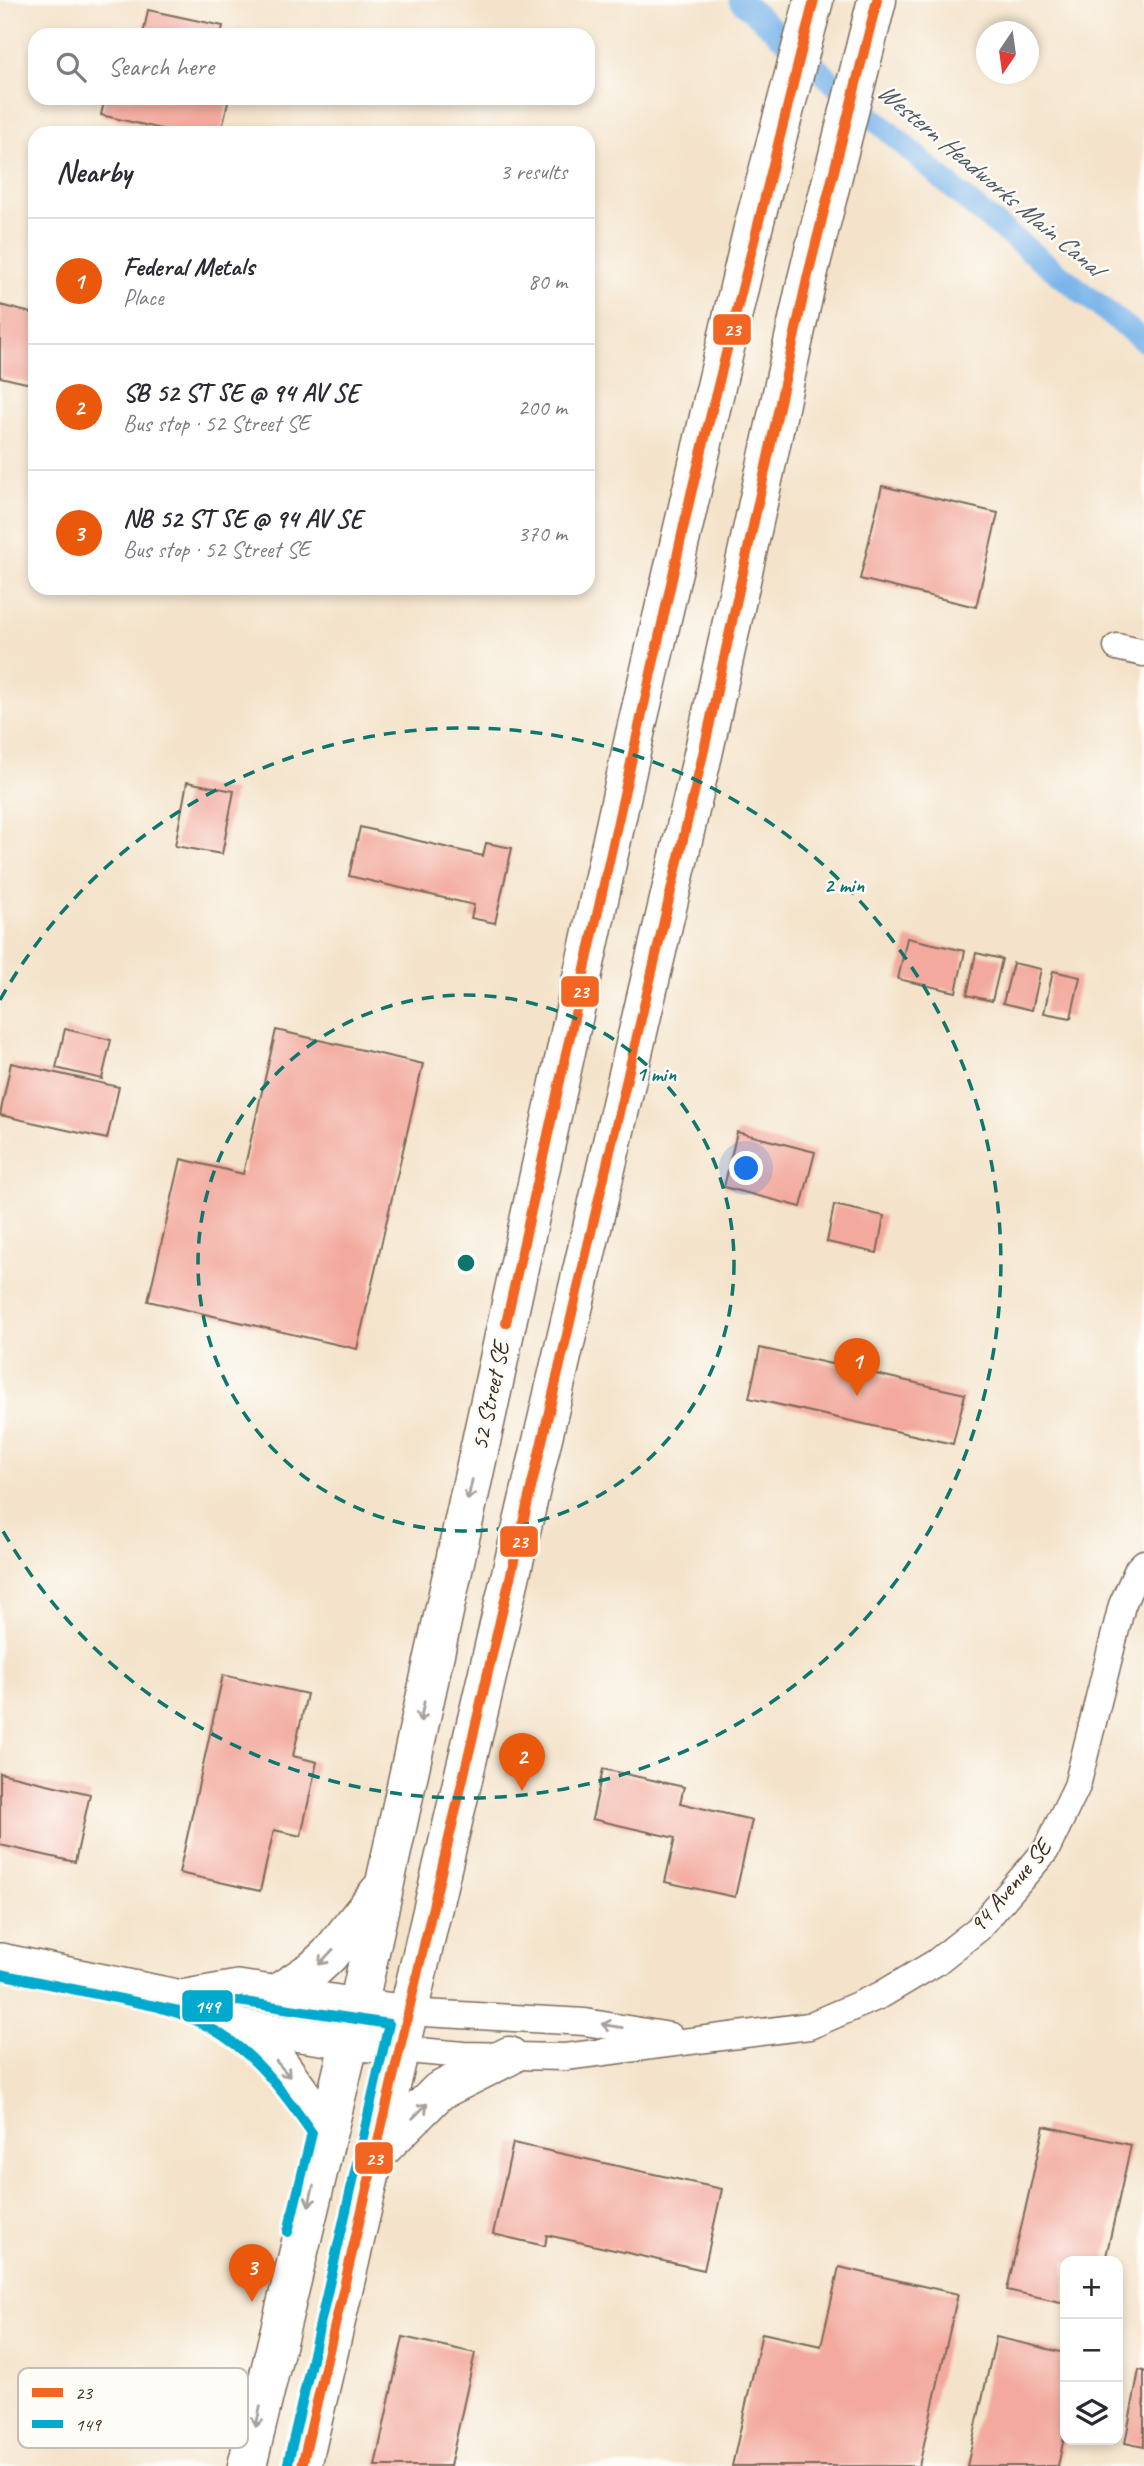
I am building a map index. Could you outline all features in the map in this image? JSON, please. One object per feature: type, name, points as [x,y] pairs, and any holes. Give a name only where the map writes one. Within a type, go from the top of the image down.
[{"type":"main road","name":"52 Street SE","points":[[247,2466],[358,2007],[635,734],[753,228],[814,0]]},
{"type":"main road","points":[[302,2466],[397,2049],[701,764],[807,279],[877,0]]},
{"type":"main road","points":[[278,1993],[313,1970],[329,1955],[384,1884]]},
{"type":"main road","points":[[231,2025],[278,2062],[327,2130]]},
{"type":"main road","points":[[371,2160],[439,2091],[509,2056]]},
{"type":"street","points":[[1118,647],[1144,653]]},
{"type":"street","name":"94 Avenue SE","points":[[0,1960],[181,1997],[231,2025],[397,2049],[565,2057],[808,2026],[881,1995],[935,1963],[978,1929],[1046,1850],[1077,1786],[1122,1605],[1138,1569],[1144,1563]]},
{"type":"street","name":"94 Avenue SE","points":[[181,1997],[238,1987],[358,2007],[585,2022],[703,2041]]},
{"type":"building","points":[[148,10],[223,26],[223,28],[144,28]]},
{"type":"building","points":[[103,105],[227,105],[223,126],[149,126],[101,115]]},
{"type":"building","points":[[0,305],[28,312],[28,383],[0,377]]},
{"type":"building","points":[[882,486],[998,513],[976,607],[860,579]]},
{"type":"building","points":[[187,782],[234,791],[222,854],[175,846]]},
{"type":"building","points":[[360,827],[483,856],[486,843],[512,848],[495,923],[471,918],[474,905],[349,876]]},
{"type":"building","points":[[907,938],[965,951],[956,992],[898,979]]},
{"type":"building","points":[[976,953],[1002,959],[992,1001],[967,995]]},
{"type":"building","points":[[1013,963],[1041,969],[1032,1010],[1003,1003]]},
{"type":"building","points":[[1053,971],[1080,977],[1071,1018],[1044,1013]]},
{"type":"building","points":[[65,1029],[111,1040],[102,1079],[56,1068]]},
{"type":"building","points":[[276,1030],[423,1064],[357,1349],[148,1301],[181,1159],[243,1174]]},
{"type":"building","points":[[11,1063],[119,1087],[107,1139],[0,1115]]},
{"type":"building","points":[[737,1132],[815,1152],[801,1207],[724,1187]]},
{"type":"building","points":[[834,1205],[884,1216],[877,1253],[827,1242]]},
{"type":"building","points":[[760,1348],[965,1394],[953,1444],[749,1398]]},
{"type":"building","points":[[223,1675],[307,1694],[293,1756],[317,1762],[301,1836],[274,1830],[260,1891],[179,1873]]},
{"type":"building","points":[[603,1769],[684,1787],[680,1803],[752,1820],[735,1897],[665,1882],[675,1838],[592,1819]]},
{"type":"building","points":[[0,1773],[90,1794],[75,1862],[0,1845]]},
{"type":"building","points":[[1044,2126],[1131,2145],[1106,2256],[1060,2256],[1060,2302],[1007,2290]]},
{"type":"building","points":[[513,2143],[722,2189],[704,2270],[547,2235],[545,2246],[493,2234]]},
{"type":"building","points":[[839,2267],[958,2294],[919,2466],[732,2466],[762,2333],[821,2346]]},
{"type":"building","points":[[403,2337],[475,2353],[450,2466],[375,2466]]},
{"type":"building","points":[[996,2337],[1060,2352],[1060,2445],[1062,2445],[1058,2466],[967,2466]]},
{"type":"building","points":[[1139,2370],[1144,2371],[1144,2447],[1125,2443]]},
{"type":"waterway","name":"Western Headworks Main Canal","points":[[740,0],[974,207],[1144,341]]},
{"type":"transit line","name":"23","points":[[506,1323],[691,494],[814,0]]},
{"type":"transit line","name":"23","points":[[302,2466],[704,750],[807,279],[877,0]]},
{"type":"transit line","name":"149","points":[[0,1974],[179,2011],[238,2001],[389,2024],[288,2463]]},
{"type":"transit line","name":"149","points":[[161,2008],[187,2016],[230,2040],[281,2091],[312,2133],[288,2232]]},
{"type":"place","name":"Federal Metals","points":[[857,1396]]},
{"type":"place","name":"SB 52 ST SE @ 94 AV SE","points":[[522,1791]]},
{"type":"place","name":"NB 52 ST SE @ 94 AV SE","points":[[252,2302]]}]
